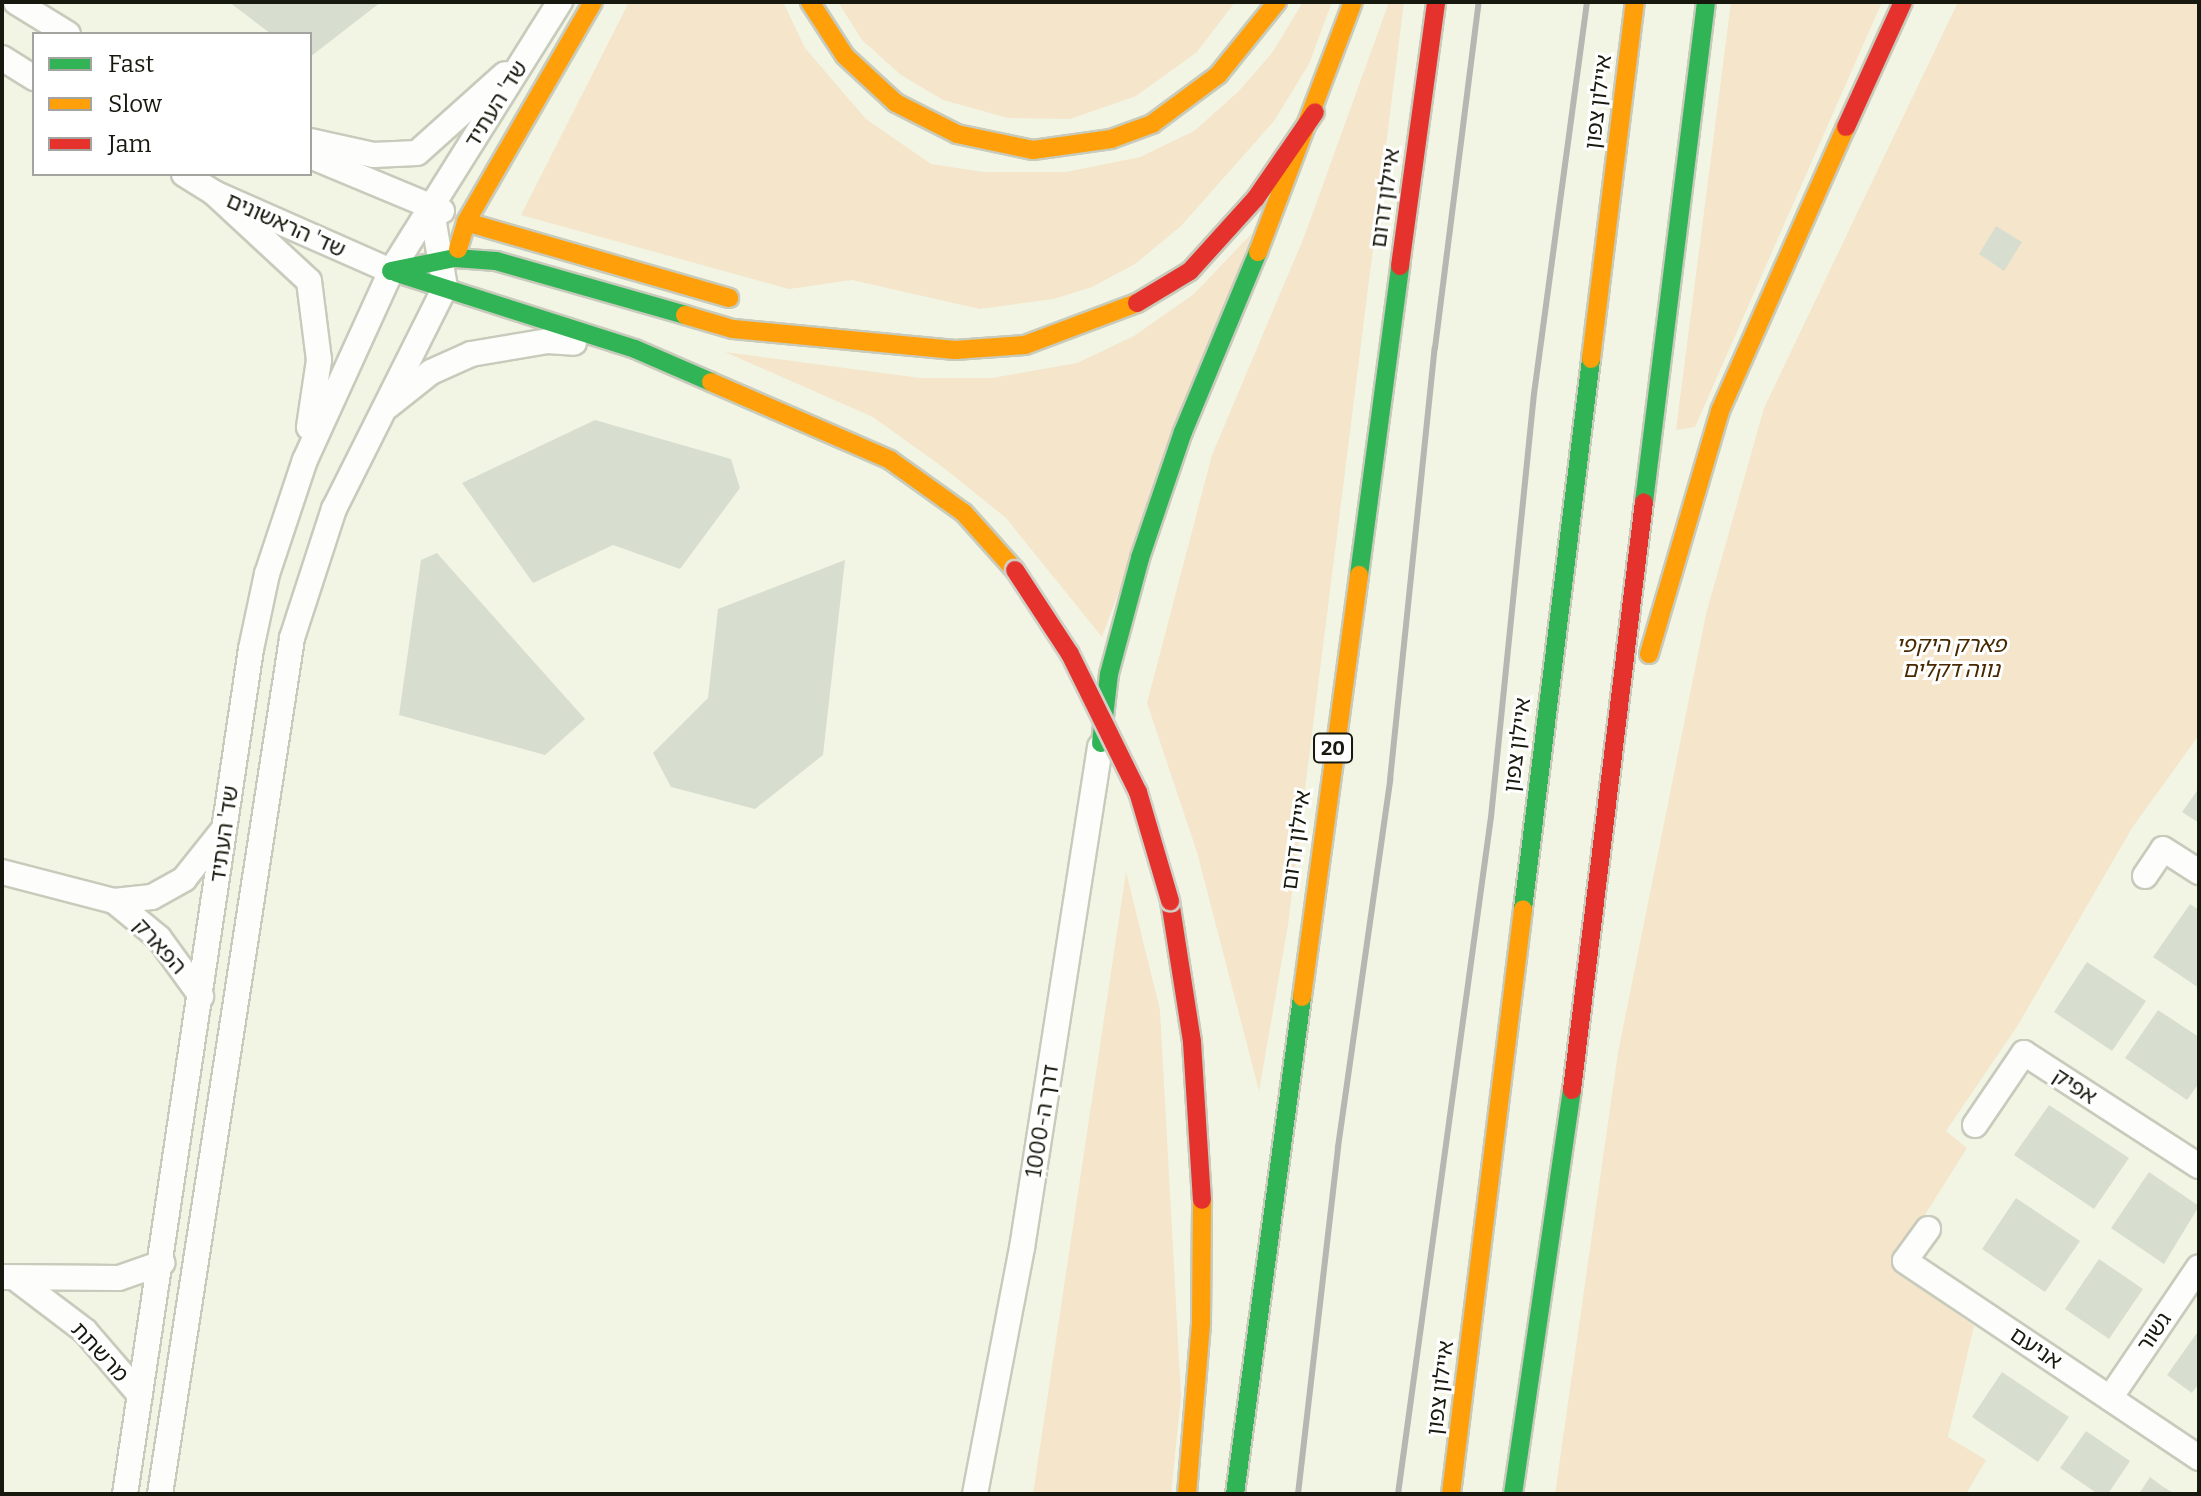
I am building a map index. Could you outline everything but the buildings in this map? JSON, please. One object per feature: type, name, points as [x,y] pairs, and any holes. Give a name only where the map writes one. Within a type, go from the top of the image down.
[{"type":"highway","points":[[449,259],[466,222],[593,2]]},
{"type":"highway","points":[[810,2],[845,56],[896,103],[957,134],[1033,150],[1111,139],[1152,124],[1218,75],[1277,2]]},
{"type":"highway","points":[[1100,747],[1109,674],[1140,558],[1183,432],[1315,112],[1353,2]]},
{"type":"highway","name":"איילון דרום","points":[[1235,1494],[1436,2]]},
{"type":"highway","name":"איילון צפון","points":[[1451,1494],[1635,2]]},
{"type":"highway","points":[[1513,1494],[1569,1113],[1706,2]]},
{"type":"highway","points":[[1569,1113],[1644,674],[1690,501],[1720,411],[1891,28],[1906,2]]},
{"type":"highway","points":[[391,271],[449,259],[496,261],[733,329],[905,347],[996,350],[1055,338],[1124,311],[1160,292],[1212,251],[1315,112]]},
{"type":"highway","points":[[466,222],[743,302]]},
{"type":"highway","points":[[391,271],[635,349],[752,396],[890,460],[964,513],[1015,570],[1070,654],[1138,792],[1170,901],[1192,1042],[1202,1164],[1201,1322],[1187,1494]]},
{"type":"highway","points":[[787,314],[905,347]]},
{"type":"street","points":[[16,2],[65,32]]},
{"type":"street","name":"שד' העתיד","points":[[125,1494],[162,1263],[224,829],[267,574],[305,460],[391,271],[560,2]]},
{"type":"street","points":[[312,141],[373,155],[417,153],[530,50]]},
{"type":"street","points":[[2,58],[32,77]]},
{"type":"street","points":[[312,157],[466,222]]},
{"type":"street","name":"שד' הראשונים","points":[[187,176],[214,193],[391,271]]},
{"type":"street","points":[[214,193],[309,281],[319,360],[305,460]]},
{"type":"street","name":"שד' העתיד","points":[[160,1494],[292,638],[334,509],[380,412],[454,290],[449,259],[431,206]]},
{"type":"street","points":[[380,412],[431,372],[471,354],[548,341],[635,349]]},
{"type":"street","name":"דרך ה-1000","points":[[975,1494],[1022,1248],[1100,747]]},
{"type":"street","name":"הפארק","points":[[2,872],[114,901],[152,897],[184,879],[224,829]]},
{"type":"street","points":[[2145,876],[2163,849],[2199,872]]},
{"type":"street","name":"הפארק","points":[[114,901],[159,938],[201,996]]},
{"type":"street","name":"אפיק","points":[[1975,1125],[2024,1053],[2199,1166]]},
{"type":"street","name":"אניעם","points":[[1928,1229],[1905,1261],[2199,1458]]},
{"type":"street","name":"מרשתת","points":[[10,1279],[119,1278],[162,1263]]},
{"type":"street","name":"גשור","points":[[2110,1398],[2199,1267]]},
{"type":"street","name":"מרשתת","points":[[10,1279],[85,1331],[140,1395]]},
{"type":"green space","points":[[629,2],[783,2],[805,48],[866,119],[931,164],[984,172],[1066,172],[1140,157],[1194,131],[1238,92],[1272,53],[1303,2],[1332,2],[1309,64],[1274,121],[1181,226],[1135,264],[1092,287],[1053,299],[980,309],[852,280],[789,289],[521,215]]},
{"type":"green space","points":[[838,2],[1235,2],[1197,52],[1136,96],[1070,119],[1008,118],[943,100],[901,75],[862,40]]},
{"type":"green space","points":[[1389,2],[1404,2],[1288,925],[1259,1091],[1197,852],[1147,703],[1212,455],[1304,237]]},
{"type":"green space","points":[[1731,2],[1882,2],[1695,427],[1676,430]]},
{"type":"green space","name":"פארק היקפי נווה דקלים","points":[[1958,2],[2199,2],[2199,735],[2132,828],[2018,1025],[1946,1131],[1967,1148],[1892,1267],[1974,1326],[1948,1437],[1986,1460],[1966,1494],[1555,1494],[1618,1053],[1706,614],[1764,408]]},
{"type":"green space","points":[[1252,233],[1102,637],[1006,518],[944,468],[873,417],[725,352],[920,378],[992,378],[1077,363],[1134,336],[1194,294]]},
{"type":"green space","points":[[1126,872],[1160,1010],[1181,1396],[1171,1494],[1033,1494]]},
{"type":"railway","points":[[1298,1494],[1338,1147],[1390,780],[1435,348],[1479,2]]},
{"type":"railway","points":[[1398,1494],[1491,817],[1534,394],[1587,2]]},
{"type":"traffic: fast","points":[[1644,502],[1706,2]]},
{"type":"traffic: fast","points":[[1101,743],[1109,674],[1140,558],[1183,432],[1258,252]]},
{"type":"traffic: fast","points":[[391,271],[455,258],[496,261],[685,315]]},
{"type":"traffic: fast","points":[[1359,575],[1400,266]]},
{"type":"traffic: fast","points":[[397,273],[635,349],[711,382]]},
{"type":"traffic: fast","points":[[1523,909],[1591,359]]},
{"type":"traffic: fast","points":[[1235,1494],[1302,997]]},
{"type":"traffic: fast","points":[[1513,1494],[1572,1090]]},
{"type":"traffic: slow","points":[[458,249],[466,222],[593,2]]},
{"type":"traffic: slow","points":[[810,2],[845,56],[896,103],[957,134],[1033,150],[1111,139],[1152,124],[1218,75],[1277,2]]},
{"type":"traffic: slow","points":[[1258,252],[1353,2]]},
{"type":"traffic: slow","points":[[1591,359],[1635,2]]},
{"type":"traffic: slow","points":[[1649,654],[1720,411],[1846,127]]},
{"type":"traffic: slow","points":[[466,222],[729,298]]},
{"type":"traffic: slow","points":[[685,315],[733,329],[955,350],[1025,345],[1137,303]]},
{"type":"traffic: slow","points":[[711,382],[890,460],[964,513],[1015,570]]},
{"type":"traffic: slow","points":[[1302,997],[1359,575]]},
{"type":"traffic: slow","points":[[1451,1494],[1523,909]]},
{"type":"traffic: slow","points":[[1187,1494],[1201,1322],[1202,1200]]},
{"type":"traffic: jam","points":[[1400,266],[1436,2]]},
{"type":"traffic: jam","points":[[1846,127],[1903,2]]},
{"type":"traffic: jam","points":[[1137,303],[1190,271],[1256,198],[1315,112]]},
{"type":"traffic: jam","points":[[1572,1090],[1644,502]]},
{"type":"traffic: jam","points":[[1015,570],[1070,654],[1138,792],[1170,901]]},
{"type":"traffic: jam","points":[[1170,901],[1192,1042],[1202,1200]]}]
